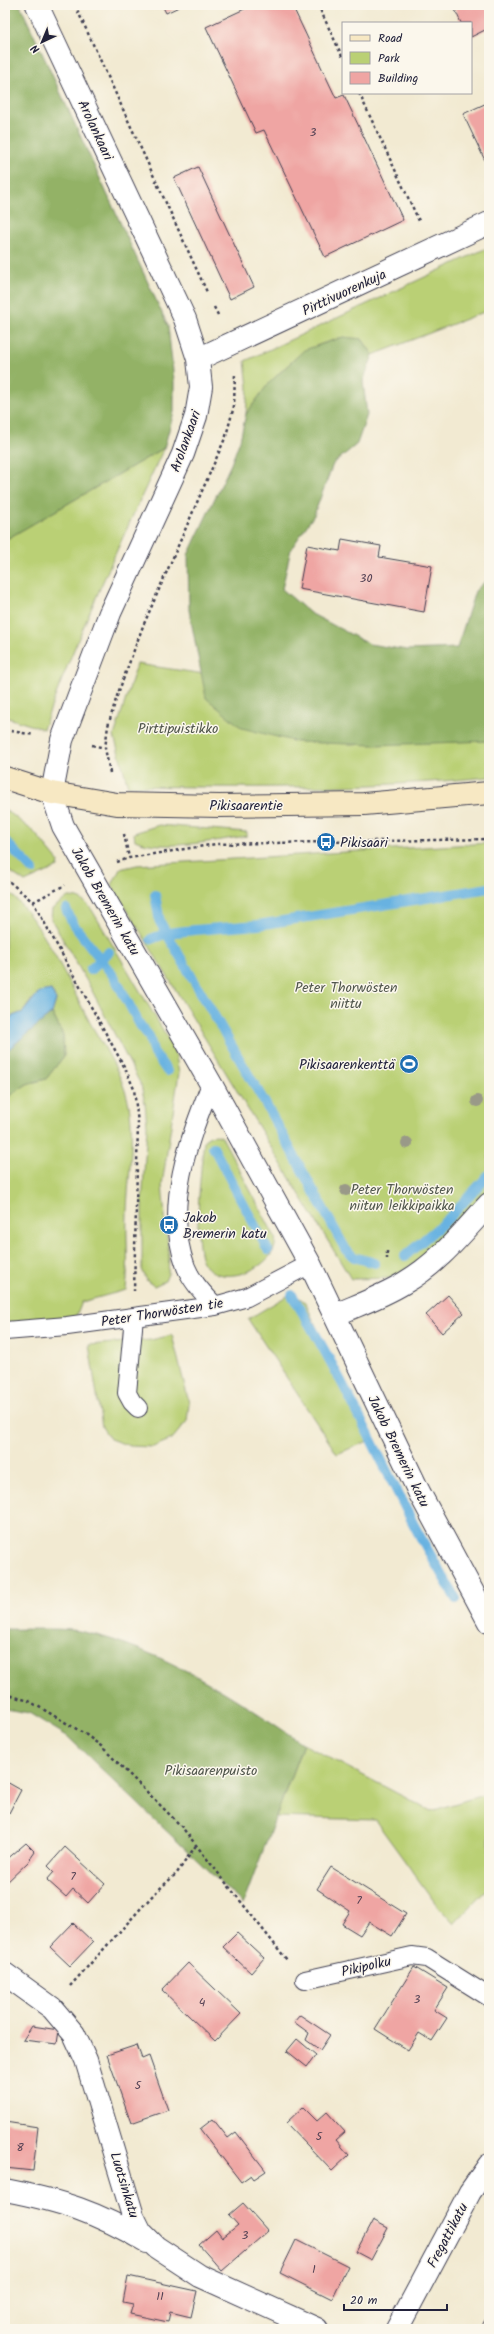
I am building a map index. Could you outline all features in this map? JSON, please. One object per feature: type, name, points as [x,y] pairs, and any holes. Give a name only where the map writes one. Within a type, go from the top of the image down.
[{"type":"street","name":"Arolankaari","points":[[37,5],[185,319],[198,359],[200,387],[196,416],[183,454],[110,613],[62,740],[52,793]]},
{"type":"street","name":"Pirttivuorenkuja","points":[[198,359],[489,224]]},
{"type":"street","name":"Pikisaarentie","points":[[5,778],[52,793],[117,804],[218,806],[364,804],[489,793]]},
{"type":"street","name":"Jakob Bremerin katu","points":[[52,793],[63,826],[211,1084],[310,1264],[419,1492],[489,1622]]},
{"type":"street","points":[[335,1316],[405,1283],[440,1256],[489,1204]]},
{"type":"street","name":"Luotsinkatu","points":[[5,1974],[52,2008],[74,2034],[86,2060],[134,2216],[141,2232],[156,2247],[200,2276],[318,2329]]},
{"type":"street","name":"Fregattikatu","points":[[398,2329],[470,2192],[489,2165]]},
{"type":"street","points":[[5,2190],[52,2199],[93,2212],[156,2247]]},
{"type":"lane","points":[[211,1084],[192,1132],[181,1173],[177,1216],[180,1246],[186,1268],[199,1289],[215,1306]]},
{"type":"lane","name":"Peter Thorwösten tie","points":[[5,1331],[134,1317],[215,1306],[247,1297],[310,1264]]},
{"type":"lane","points":[[134,1317],[127,1393],[138,1408]]},
{"type":"lane","name":"Pikipolku","points":[[305,1980],[412,1956],[427,1958],[489,1997]]},
{"type":"path","points":[[318,5],[342,56]]},
{"type":"path","points":[[359,94],[432,250]]},
{"type":"path","points":[[33,902],[90,872],[129,858],[216,844],[489,839]]},
{"type":"path","points":[[5,878],[33,902],[125,1068],[134,1089],[138,1123],[134,1317]]},
{"type":"path","points":[[5,1694],[29,1701],[85,1734],[101,1746],[197,1844],[249,1913],[305,1980]]},
{"type":"path","points":[[52,2008],[133,1916],[176,1873],[197,1844]]},
{"type":"green space","points":[[5,5],[20,5],[168,326],[174,380],[174,412],[164,448],[5,540]]},
{"type":"green space","points":[[489,247],[489,310],[373,355],[362,339],[342,339],[325,343],[309,350],[295,359],[269,384],[246,414],[248,387],[245,361]]},
{"type":"green space","points":[[343,337],[362,339],[373,355],[363,381],[367,415],[357,444],[333,464],[314,515],[291,549],[282,589],[310,613],[369,644],[407,650],[457,648],[475,591],[489,578],[489,741],[375,745],[297,742],[242,728],[206,698],[189,610],[188,555],[231,464],[240,440],[246,414],[268,384],[304,350]]},
{"type":"green space","points":[[164,448],[85,622],[43,729],[5,717],[5,540]]},
{"type":"green space","name":"Pirttipuistikko","points":[[137,664],[489,716],[489,777],[354,786],[128,786],[114,736]]},
{"type":"green space","points":[[5,809],[34,832],[59,862],[58,867],[25,882],[5,868]]},
{"type":"green space","points":[[159,825],[247,832],[247,836],[174,845],[159,845],[135,840],[134,833]]},
{"type":"green space","name":"Peter Thorwösten niittu","points":[[489,843],[489,1191],[432,1251],[393,1278],[351,1279],[112,885],[120,869],[137,865]]},
{"type":"green space","points":[[5,888],[19,902],[42,933],[118,1072],[126,1094],[131,1118],[131,1158],[127,1211],[126,1290],[82,1302],[76,1317],[5,1323],[5,1099],[27,1084],[46,1079],[64,1056],[63,1035],[52,1013],[56,1000],[51,990],[32,999],[23,1012],[5,1019]]},
{"type":"green space","points":[[68,897],[82,900],[92,910],[166,1035],[176,1056],[179,1073],[162,1185],[169,1257],[168,1274],[165,1281],[154,1286],[147,1281],[142,1269],[142,1204],[147,1126],[145,1103],[141,1085],[89,985],[51,919],[52,909]]},
{"type":"green space","points":[[52,1013],[63,1035],[64,1056],[46,1079],[27,1084],[5,1099],[5,1052]]},
{"type":"green space","points":[[217,1135],[222,1137],[275,1237],[274,1248],[268,1258],[258,1267],[232,1275],[219,1274],[208,1268],[201,1257],[199,1246],[198,1217],[204,1140],[210,1136]]},
{"type":"green space","points":[[294,1294],[305,1302],[368,1441],[337,1454],[248,1319],[285,1297]]},
{"type":"green space","points":[[172,1335],[189,1403],[187,1421],[172,1439],[153,1447],[130,1446],[110,1439],[102,1427],[89,1345],[151,1340]]},
{"type":"green space","name":"Pikisaarenpuisto","points":[[5,1629],[76,1630],[114,1640],[143,1651],[171,1663],[226,1693],[303,1744],[243,1904],[67,1736],[29,1713],[5,1709]]},
{"type":"green space","points":[[303,1744],[431,1811],[489,1793],[489,1887],[454,1924],[436,1904],[375,1820],[276,1817]]},
{"type":"water","points":[[51,990],[56,1000],[52,1013],[5,1052],[5,1019],[23,1012],[39,992]]},
{"type":"building","points":[[162,5],[183,5],[166,13]]},
{"type":"building","points":[[253,5],[292,5],[336,98],[344,95],[403,220],[325,257],[264,130],[256,133],[206,27]]},
{"type":"building","points":[[453,5],[489,5],[489,28],[472,36],[472,22],[461,22]]},
{"type":"building","points":[[489,102],[489,169],[463,114]]},
{"type":"building","points":[[198,167],[254,287],[230,299],[174,178]]},
{"type":"building","points":[[342,539],[381,546],[379,557],[432,566],[424,612],[299,589],[307,545],[340,551]]},
{"type":"building","points":[[448,1295],[464,1313],[442,1333],[426,1315]]},
{"type":"building","points":[[5,1781],[21,1790],[9,1813],[5,1810]]},
{"type":"building","points":[[26,1843],[35,1852],[28,1862],[5,1884],[5,1861]]},
{"type":"building","points":[[65,1847],[105,1884],[88,1903],[73,1889],[66,1897],[47,1880],[54,1872],[48,1866]]},
{"type":"building","points":[[331,1867],[406,1914],[392,1936],[369,1922],[360,1935],[342,1924],[350,1911],[317,1889]]},
{"type":"building","points":[[73,1923],[93,1942],[70,1966],[50,1947]]},
{"type":"building","points":[[237,1933],[264,1958],[251,1973],[223,1947]]},
{"type":"building","points":[[188,1963],[241,2014],[215,2041],[162,1990]]},
{"type":"building","points":[[414,1967],[448,1988],[434,2010],[447,2018],[432,2041],[419,2033],[408,2050],[375,2029]]},
{"type":"building","points":[[300,2015],[330,2035],[320,2050],[306,2040],[309,2033],[294,2022]]},
{"type":"building","points":[[32,2026],[59,2030],[57,2044],[23,2040]]},
{"type":"building","points":[[297,2039],[316,2055],[307,2067],[287,2051]]},
{"type":"building","points":[[137,2045],[142,2059],[149,2056],[168,2110],[131,2123],[107,2055]]},
{"type":"building","points":[[303,2107],[317,2121],[327,2112],[345,2132],[336,2140],[349,2155],[332,2171],[286,2123]]},
{"type":"building","points":[[213,2119],[228,2138],[236,2132],[266,2171],[254,2179],[251,2175],[241,2182],[200,2129]]},
{"type":"building","points":[[5,2122],[38,2127],[33,2171],[5,2168]]},
{"type":"building","points":[[243,2203],[268,2231],[222,2271],[199,2245],[216,2230],[222,2238],[238,2225],[229,2215]]},
{"type":"building","points":[[373,2220],[388,2228],[371,2260],[356,2252]]},
{"type":"building","points":[[296,2240],[348,2266],[332,2299],[280,2273]]},
{"type":"building","points":[[128,2276],[197,2291],[191,2317],[170,2312],[168,2322],[130,2314],[133,2304],[123,2302]]},
{"type":"building","points":[[489,2313],[489,2329],[485,2329],[481,2327]]},
{"type":"waterway","points":[[5,841],[33,870]]},
{"type":"waterway","points":[[151,939],[167,933],[258,925],[489,888]]},
{"type":"waterway","points":[[155,895],[160,922],[265,1103],[346,1250],[354,1257],[375,1263]]},
{"type":"waterway","points":[[66,909],[73,924],[115,978],[140,1025],[149,1036],[153,1051],[167,1071]]},
{"type":"waterway","points":[[90,970],[109,952]]},
{"type":"waterway","points":[[213,1147],[268,1250]]},
{"type":"waterway","points":[[405,1256],[447,1220],[489,1175]]},
{"type":"waterway","points":[[292,1295],[325,1351],[424,1544],[456,1599]]},
{"type":"place","name":"Pikisaari","points":[[326,842]]},
{"type":"place","name":"Pikisaarenkenttä","points":[[409,1064]]},
{"type":"place","name":"Jakob Bremerin katu","points":[[169,1225]]},
{"type":"park label","name":"Peter Thorwösten niitun leikkipaikka","points":[[402,1198]]}]
